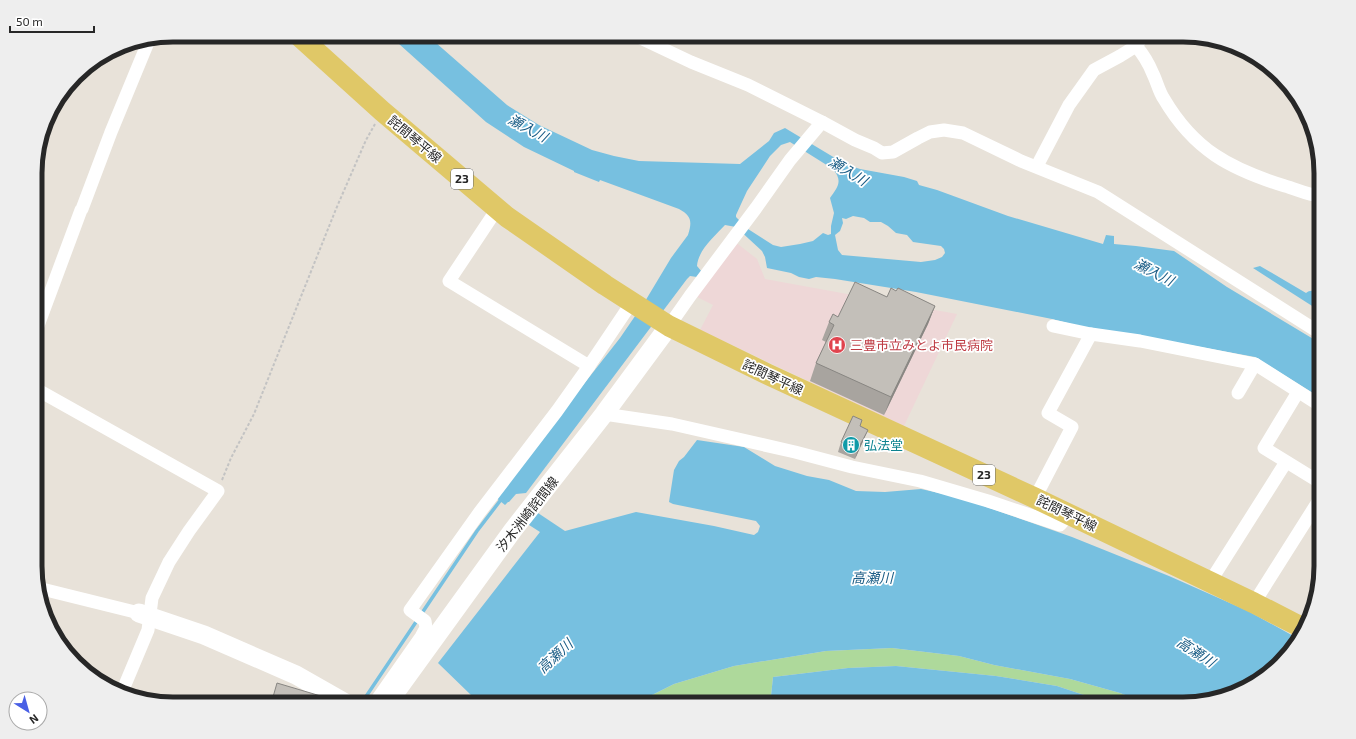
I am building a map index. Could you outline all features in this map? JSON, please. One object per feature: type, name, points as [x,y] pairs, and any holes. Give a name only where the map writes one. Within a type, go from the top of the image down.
[{"type":"main road","name":"詫間琴平線","points":[[306,42],[382,111],[507,217],[585,272],[666,324],[774,378],[1035,498],[1300,624]]},
{"type":"main road","name":"汐木洲崎詫間線","points":[[391,697],[513,530],[604,414],[666,324]]},
{"type":"main road","points":[[144,614],[204,635],[296,675],[335,697]]},
{"type":"street","points":[[649,42],[691,62],[748,85],[882,153],[893,152],[930,132],[944,130],[963,133],[1021,161],[1037,166],[1098,192],[1314,329]]},
{"type":"street","points":[[1037,166],[1069,105],[1094,70],[1120,56],[1136,46],[1139,42]]},
{"type":"street","points":[[42,315],[111,132],[147,45]]},
{"type":"street","points":[[1136,46],[1153,72],[1164,99],[1189,134],[1208,151],[1235,168],[1264,179],[1314,194]]},
{"type":"street","points":[[666,324],[756,208],[790,160],[822,122]]},
{"type":"street","points":[[498,209],[449,281],[589,366]]},
{"type":"street","points":[[379,697],[421,638],[426,628],[425,621],[410,610],[479,513],[557,411],[635,304]]},
{"type":"street","points":[[1053,326],[1091,334],[1140,341],[1255,364],[1314,402]]},
{"type":"street","points":[[1035,498],[1072,428],[1048,413],[1091,334]]},
{"type":"street","points":[[1238,393],[1255,364]]},
{"type":"street","points":[[42,392],[218,491],[169,562],[144,614],[148,630],[124,687]]},
{"type":"street","points":[[1298,392],[1264,448],[1314,479]]},
{"type":"street","points":[[604,414],[672,424],[796,452],[852,467],[920,481],[988,501],[1060,525],[1070,515]]},
{"type":"street","points":[[1210,582],[1286,462]]},
{"type":"street","points":[[1254,603],[1314,508]]},
{"type":"street","points":[[44,590],[144,614]]},
{"type":"path","points":[[218,491],[231,458],[254,414],[336,209],[366,140],[382,111]]},
{"type":"shaded area","name":"三豊市立みとよ市民病院","points":[[734,241],[757,259],[765,279],[957,314],[904,426],[700,330],[713,305],[697,297]]},
{"type":"green space","points":[[892,648],[959,656],[994,665],[1070,679],[1130,697],[1090,697],[1057,686],[996,676],[896,666],[848,668],[773,677],[771,696],[649,697],[674,684],[734,666],[826,651]]},
{"type":"water","name":"瀬入川","points":[[397,42],[435,42],[507,105],[539,125],[592,150],[614,156],[639,161],[740,164],[769,141],[774,133],[785,128],[835,158],[836,161],[860,169],[904,177],[917,181],[919,185],[1008,216],[1103,244],[1106,235],[1114,236],[1114,244],[1174,251],[1227,287],[1314,339],[1314,394],[1255,357],[1087,328],[1052,319],[916,292],[835,279],[816,277],[809,279],[799,277],[791,273],[767,268],[762,251],[736,227],[725,225],[700,254],[697,266],[702,272],[697,277],[690,276],[687,279],[526,493],[516,494],[505,505],[495,497],[620,338],[644,303],[671,258],[688,235],[690,226],[689,217],[679,209],[574,172],[524,147],[486,122]],"holes":[[[790,142],[833,169],[839,181],[830,198],[834,213],[831,234],[828,235],[823,233],[813,241],[781,247],[773,245],[748,229],[736,217],[747,191],[770,156],[781,145]],[[853,216],[864,218],[870,222],[881,222],[896,233],[907,235],[913,242],[941,246],[945,253],[942,257],[935,260],[921,262],[842,255],[838,250],[835,235],[840,231],[843,223],[842,218],[846,219]]]},
{"type":"water","points":[[1260,266],[1306,293],[1309,291],[1314,291],[1314,307],[1253,268]]},
{"type":"water","name":"高瀬川","points":[[697,440],[744,447],[775,466],[807,476],[829,480],[856,491],[885,492],[921,489],[948,495],[1072,537],[1169,576],[1248,611],[1294,636],[1281,652],[1256,675],[1225,690],[1192,697],[1130,697],[1070,679],[994,665],[959,656],[892,648],[826,651],[734,666],[674,684],[649,697],[471,697],[438,663],[540,532],[526,523],[535,511],[565,531],[636,512],[754,535],[758,532],[760,526],[756,521],[669,502],[674,470],[679,461]]},
{"type":"water","points":[[896,666],[996,676],[1057,686],[1090,697],[759,697],[771,696],[773,677],[848,668]]},
{"type":"building","points":[[855,282],[887,297],[891,288],[896,291],[898,288],[935,306],[891,397],[816,363],[834,325],[829,322],[833,314],[838,317]]},
{"type":"building","points":[[853,416],[862,420],[860,426],[868,430],[858,449],[841,442]]},
{"type":"building","points":[[277,683],[324,697],[273,697]]},
{"type":"waterway","points":[[366,697],[477,531],[503,497]]},
{"type":"place","name":"三豊市立みとよ市民病院","points":[[837,345]]},
{"type":"place","name":"弘法堂","points":[[851,445]]}]
